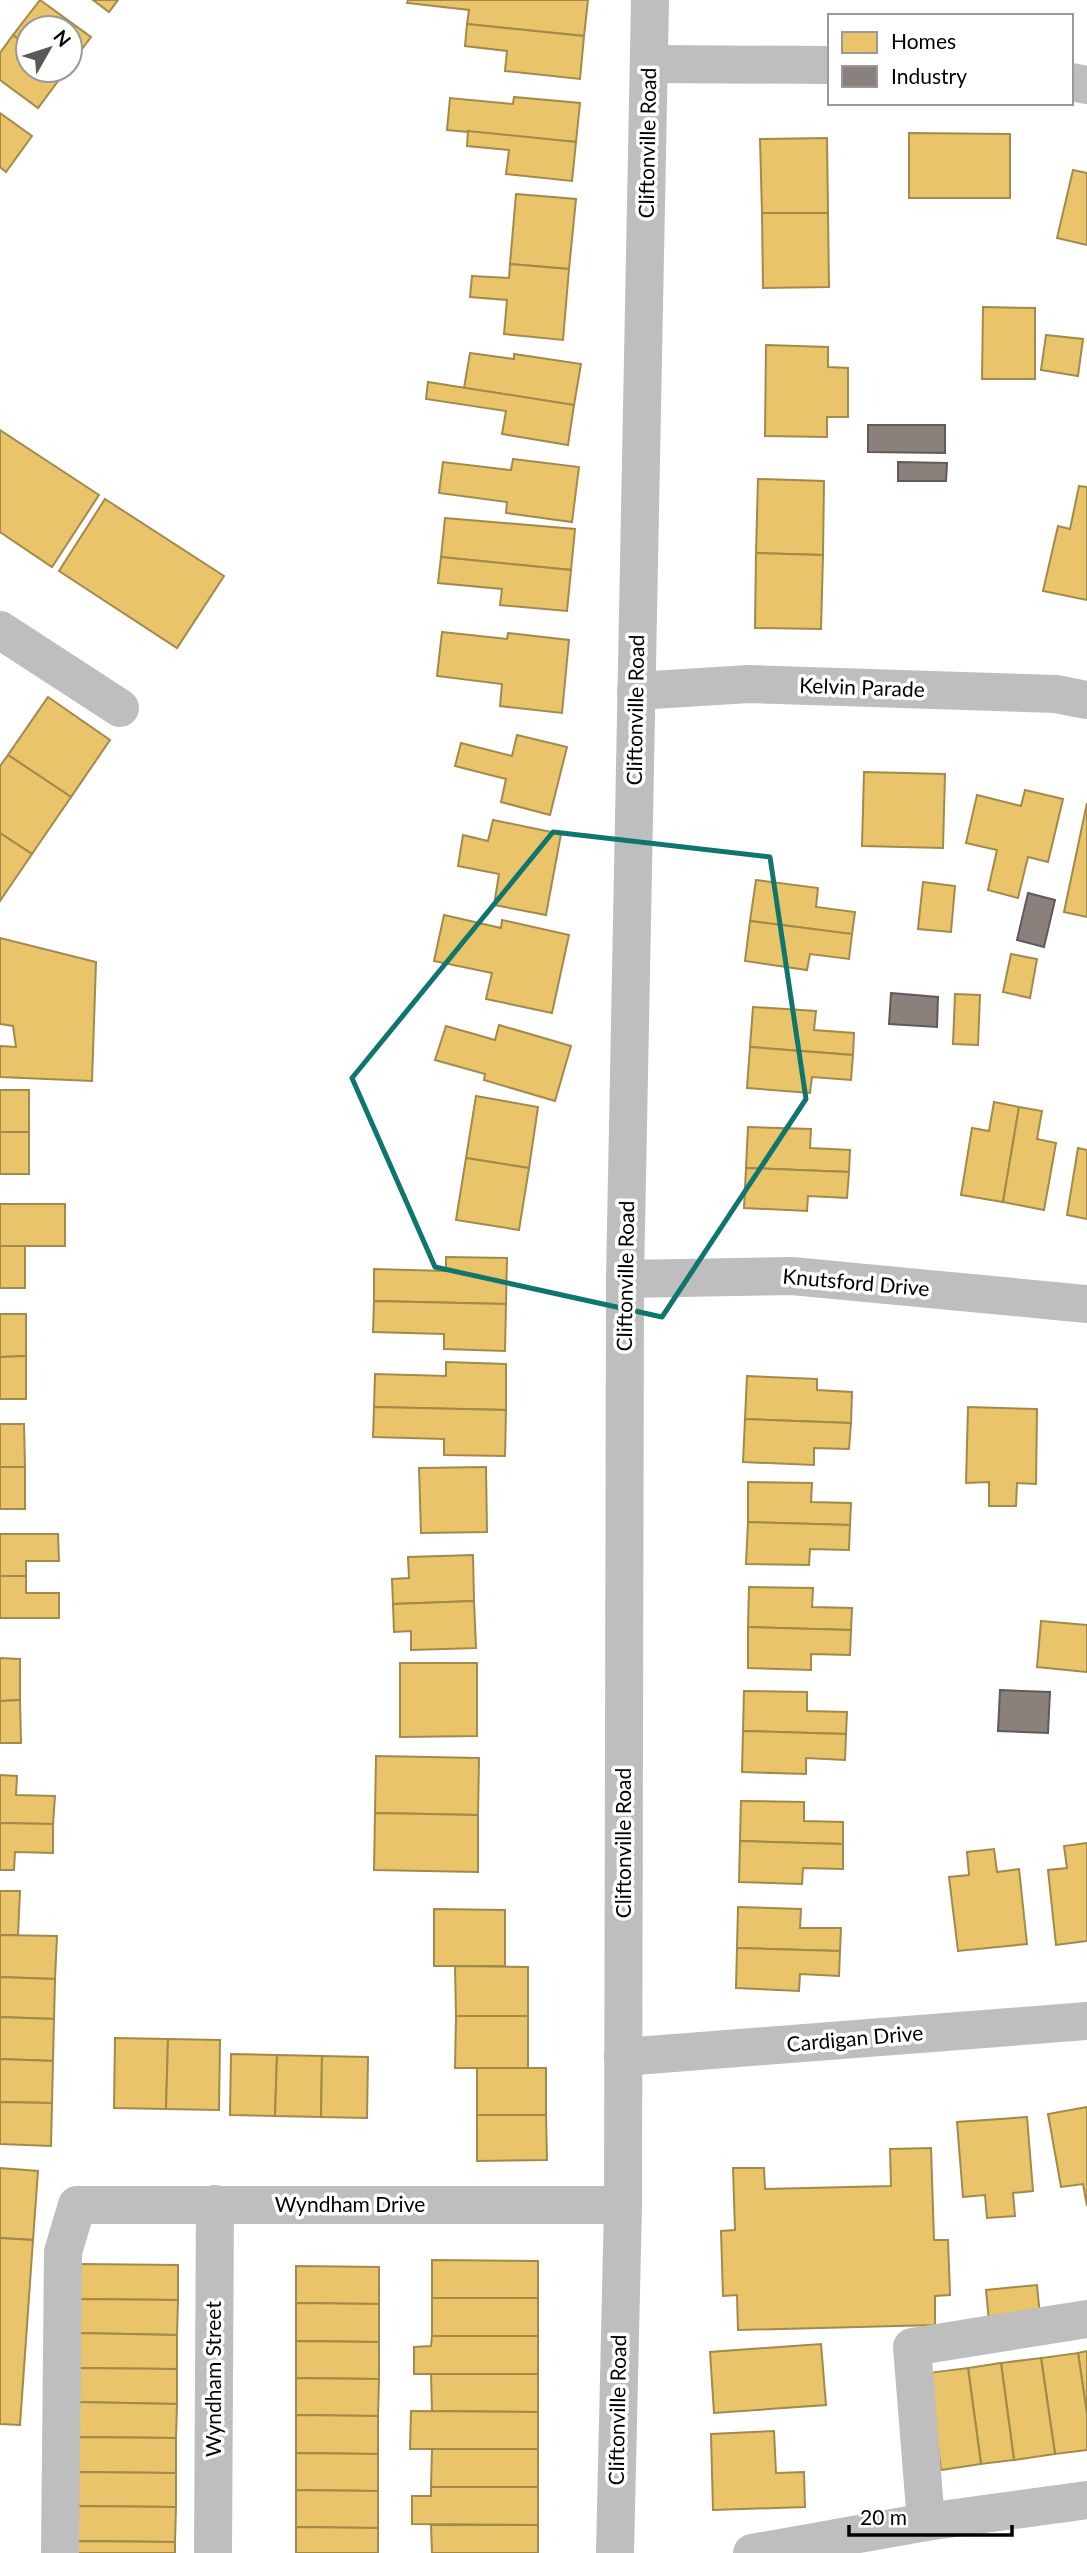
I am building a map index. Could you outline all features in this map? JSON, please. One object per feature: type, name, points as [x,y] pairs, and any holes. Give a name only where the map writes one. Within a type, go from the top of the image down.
[{"type":"street","name":"Cliftonville Road","points":[[615,2553],[623,2205],[625,1279],[650,0]]},
{"type":"street","points":[[649,64],[828,65]]},
{"type":"street","points":[[2,635],[120,708]]},
{"type":"street","name":"Kelvin Parade","points":[[636,691],[749,684],[1056,694],[1087,700]]},
{"type":"street","name":"Knutsford Drive","points":[[625,1279],[792,1276],[1087,1304]]},
{"type":"street","name":"Cardigan Drive","points":[[623,2057],[1087,2021]]},
{"type":"street","name":"Wyndham Drive","points":[[60,2553],[63,2252],[77,2204],[623,2205]]},
{"type":"street","name":"Wyndham Street","points":[[213,2553],[215,2204]]},
{"type":"street","points":[[926,2522],[912,2347],[1087,2319]]},
{"type":"street","points":[[752,2553],[926,2522],[1087,2500]]},
{"type":"highlighted area","points":[[553,832],[770,857],[806,1099],[662,1317],[435,1267],[352,1078]]},
{"type":"building: Homes","points":[[40,0],[59,14],[29,14]]},
{"type":"building: Homes","points":[[93,0],[118,0],[109,12]]},
{"type":"building: Homes","points":[[408,0],[588,0],[584,36],[467,24],[469,10],[407,3]]},
{"type":"building: Homes","points":[[467,24],[584,36],[580,79],[505,71],[507,51],[465,46]]},
{"type":"building: Homes","points":[[84,32],[91,37],[84,46]]},
{"type":"building: Homes","points":[[13,35],[14,84],[56,84],[38,108],[0,80],[0,53]]},
{"type":"building: Homes","points":[[514,97],[580,103],[576,142],[447,130],[450,98],[513,104]]},
{"type":"building: Homes","points":[[0,113],[32,136],[6,172],[0,167]]},
{"type":"building: Homes","points":[[468,131],[576,142],[572,181],[506,174],[509,150],[467,146]]},
{"type":"building: Homes","points":[[909,133],[1010,134],[1010,198],[909,198]]},
{"type":"building: Homes","points":[[827,138],[828,213],[762,213],[760,139]]},
{"type":"building: Homes","points":[[1073,170],[1087,173],[1087,245],[1057,238]]},
{"type":"building: Homes","points":[[516,194],[576,199],[569,269],[510,264]]},
{"type":"building: Homes","points":[[762,213],[828,213],[829,287],[763,288]]},
{"type":"building: Homes","points":[[510,264],[569,269],[563,340],[504,334],[507,300],[470,297],[472,276],[509,278]]},
{"type":"building: Homes","points":[[983,307],[1035,308],[1035,379],[982,379]]},
{"type":"building: Homes","points":[[1046,335],[1083,339],[1078,376],[1041,370]]},
{"type":"building: Homes","points":[[766,345],[828,347],[828,367],[848,368],[848,417],[827,417],[827,437],[765,436]]},
{"type":"building: Homes","points":[[470,353],[514,359],[514,354],[581,364],[574,405],[464,388]]},
{"type":"building: Homes","points":[[428,382],[574,405],[568,445],[502,434],[506,411],[426,399]]},
{"type":"building: Homes","points":[[0,430],[99,495],[52,567],[0,532]]},
{"type":"building: Homes","points":[[513,459],[579,467],[572,522],[506,513],[507,502],[439,493],[443,462],[511,470]]},
{"type":"building: Homes","points":[[758,479],[824,481],[823,555],[756,553]]},
{"type":"building: Homes","points":[[1079,486],[1087,487],[1087,600],[1043,591],[1058,526],[1070,529]]},
{"type":"building: Homes","points":[[105,499],[224,576],[177,648],[59,571]]},
{"type":"building: Homes","points":[[445,518],[575,529],[571,570],[441,557]]},
{"type":"building: Homes","points":[[756,553],[823,555],[821,629],[755,628]]},
{"type":"building: Homes","points":[[441,557],[571,570],[567,611],[500,605],[502,589],[438,583]]},
{"type":"building: Homes","points":[[442,632],[507,639],[508,633],[569,640],[562,713],[500,706],[502,684],[437,676]]},
{"type":"building: Homes","points":[[48,697],[110,740],[71,797],[8,755]]},
{"type":"building: Homes","points":[[517,735],[567,747],[550,815],[501,802],[506,779],[455,766],[461,743],[512,756]]},
{"type":"building: Homes","points":[[8,755],[71,797],[32,854],[0,833],[0,766]]},
{"type":"building: Homes","points":[[864,772],[945,774],[943,848],[862,846]]},
{"type":"building: Homes","points":[[1025,790],[1063,799],[1048,862],[1028,857],[1018,898],[988,890],[997,850],[966,843],[977,795],[1021,806]]},
{"type":"building: Homes","points":[[1087,803],[1087,917],[1064,912]]},
{"type":"building: Homes","points":[[493,820],[561,834],[546,915],[494,905],[499,874],[458,866],[463,835],[488,841]]},
{"type":"building: Homes","points":[[0,833],[32,854],[0,901]]},
{"type":"building: Homes","points":[[756,880],[818,888],[816,907],[855,912],[852,934],[750,921]]},
{"type":"building: Homes","points":[[923,882],[955,886],[951,932],[918,929]]},
{"type":"building: Homes","points":[[444,915],[501,928],[502,920],[569,935],[552,1013],[486,999],[492,973],[434,961]]},
{"type":"building: Homes","points":[[750,921],[852,934],[849,959],[810,954],[807,970],[745,961]]},
{"type":"building: Homes","points":[[0,938],[96,962],[92,1081],[0,1077],[0,1046],[16,1047],[13,1026],[0,1024]]},
{"type":"building: Homes","points":[[1011,954],[1037,959],[1030,998],[1003,992]]},
{"type":"building: Homes","points":[[955,994],[980,995],[978,1045],[953,1044]]},
{"type":"building: Homes","points":[[753,1007],[816,1011],[814,1030],[854,1033],[853,1055],[750,1047]]},
{"type":"building: Homes","points":[[499,1025],[571,1046],[555,1101],[484,1080],[485,1074],[435,1060],[446,1026],[495,1040]]},
{"type":"building: Homes","points":[[750,1047],[853,1055],[851,1080],[812,1077],[810,1093],[747,1088]]},
{"type":"building: Homes","points":[[0,1090],[29,1090],[29,1132],[0,1132]]},
{"type":"building: Homes","points":[[476,1096],[538,1107],[529,1168],[466,1158]]},
{"type":"building: Homes","points":[[994,1102],[1019,1107],[1003,1202],[961,1195],[972,1128],[989,1131]]},
{"type":"building: Homes","points":[[1019,1107],[1042,1111],[1037,1139],[1056,1143],[1044,1210],[1003,1202]]},
{"type":"building: Homes","points":[[748,1127],[811,1129],[810,1148],[850,1150],[849,1172],[746,1168]]},
{"type":"building: Homes","points":[[0,1132],[29,1132],[29,1174],[0,1174]]},
{"type":"building: Homes","points":[[1078,1148],[1087,1150],[1087,1219],[1067,1215]]},
{"type":"building: Homes","points":[[466,1158],[529,1168],[519,1230],[456,1220]]},
{"type":"building: Homes","points":[[746,1168],[849,1172],[847,1198],[808,1196],[807,1211],[744,1208]]},
{"type":"building: Homes","points":[[0,1204],[65,1204],[65,1246],[0,1246]]},
{"type":"building: Homes","points":[[0,1246],[25,1246],[25,1288],[0,1288]]},
{"type":"building: Homes","points":[[446,1257],[507,1258],[506,1304],[374,1301],[374,1269],[446,1271]]},
{"type":"building: Homes","points":[[374,1301],[506,1304],[505,1351],[444,1349],[444,1334],[373,1332]]},
{"type":"building: Homes","points":[[0,1314],[26,1314],[26,1356],[0,1357]]},
{"type":"building: Homes","points":[[26,1356],[26,1399],[0,1399],[0,1357]]},
{"type":"building: Homes","points":[[446,1362],[506,1364],[506,1410],[374,1407],[375,1374],[446,1376]]},
{"type":"building: Homes","points":[[747,1376],[817,1379],[817,1390],[852,1392],[851,1423],[745,1419]]},
{"type":"building: Homes","points":[[374,1407],[506,1410],[505,1456],[444,1455],[444,1439],[373,1437]]},
{"type":"building: Homes","points":[[968,1407],[1037,1409],[1036,1484],[1017,1483],[1016,1506],[989,1506],[989,1482],[966,1483]]},
{"type":"building: Homes","points":[[745,1419],[851,1423],[849,1449],[814,1448],[814,1465],[743,1462]]},
{"type":"building: Homes","points":[[0,1424],[24,1424],[25,1467],[0,1467]]},
{"type":"building: Homes","points":[[0,1467],[25,1467],[25,1509],[0,1509]]},
{"type":"building: Homes","points":[[486,1467],[487,1532],[421,1533],[419,1468]]},
{"type":"building: Homes","points":[[748,1482],[812,1483],[811,1502],[851,1503],[850,1525],[748,1522]]},
{"type":"building: Homes","points":[[748,1522],[850,1525],[849,1550],[810,1549],[809,1565],[746,1564]]},
{"type":"building: Homes","points":[[0,1534],[58,1534],[59,1561],[26,1561],[26,1576],[0,1576]]},
{"type":"building: Homes","points":[[473,1555],[474,1601],[393,1604],[392,1579],[409,1578],[408,1557]]},
{"type":"building: Homes","points":[[0,1576],[26,1576],[26,1593],[59,1593],[59,1618],[0,1618]]},
{"type":"building: Homes","points":[[749,1587],[813,1588],[812,1607],[852,1608],[851,1630],[748,1627]]},
{"type":"building: Homes","points":[[474,1601],[476,1648],[411,1650],[411,1631],[394,1632],[393,1604]]},
{"type":"building: Homes","points":[[1041,1621],[1087,1625],[1087,1672],[1037,1667]]},
{"type":"building: Homes","points":[[748,1627],[851,1630],[850,1655],[811,1654],[811,1670],[748,1668]]},
{"type":"building: Homes","points":[[0,1658],[20,1659],[20,1700],[0,1701]]},
{"type":"building: Homes","points":[[400,1663],[477,1663],[477,1736],[400,1737]]},
{"type":"building: Homes","points":[[744,1691],[807,1692],[807,1711],[847,1712],[846,1734],[743,1731]]},
{"type":"building: Homes","points":[[20,1700],[21,1743],[0,1743],[0,1701]]},
{"type":"building: Homes","points":[[743,1731],[846,1734],[845,1760],[806,1758],[806,1774],[742,1772]]},
{"type":"building: Homes","points":[[376,1756],[479,1758],[478,1815],[375,1813]]},
{"type":"building: Homes","points":[[0,1775],[17,1776],[16,1795],[55,1796],[53,1824],[0,1823]]},
{"type":"building: Homes","points":[[741,1801],[804,1802],[804,1821],[843,1822],[843,1844],[740,1841]]},
{"type":"building: Homes","points":[[375,1813],[478,1815],[478,1872],[374,1870]]},
{"type":"building: Homes","points":[[0,1823],[53,1824],[53,1853],[15,1852],[14,1870],[0,1870]]},
{"type":"building: Homes","points":[[740,1841],[843,1844],[843,1869],[803,1868],[802,1884],[739,1882]]},
{"type":"building: Homes","points":[[1087,1843],[1087,1941],[1056,1945],[1048,1870],[1067,1868],[1064,1846]]},
{"type":"building: Homes","points":[[994,1849],[997,1872],[1019,1869],[1027,1944],[958,1951],[949,1877],[969,1875],[967,1852]]},
{"type":"building: Homes","points":[[0,1891],[20,1891],[18,1935],[0,1935]]},
{"type":"building: Homes","points":[[738,1907],[801,1909],[800,1928],[841,1928],[840,1951],[737,1948]]},
{"type":"building: Homes","points":[[434,1909],[505,1910],[505,1966],[434,1966]]},
{"type":"building: Homes","points":[[0,1935],[57,1936],[55,1979],[0,1977]]},
{"type":"building: Homes","points":[[737,1948],[840,1951],[839,1976],[800,1974],[799,1991],[736,1988]]},
{"type":"building: Homes","points":[[455,1966],[528,1967],[528,2016],[456,2016]]},
{"type":"building: Homes","points":[[0,1977],[55,1979],[54,2019],[0,2017]]},
{"type":"building: Homes","points":[[456,2016],[528,2016],[528,2068],[455,2068]]},
{"type":"building: Homes","points":[[0,2017],[54,2019],[53,2061],[0,2059]]},
{"type":"building: Homes","points":[[115,2038],[168,2039],[166,2109],[114,2108]]},
{"type":"building: Homes","points":[[168,2039],[220,2040],[219,2110],[166,2109]]},
{"type":"building: Homes","points":[[231,2054],[277,2055],[275,2116],[230,2115]]},
{"type":"building: Homes","points":[[277,2055],[322,2056],[321,2117],[275,2116]]},
{"type":"building: Homes","points":[[322,2056],[368,2057],[367,2118],[321,2117]]},
{"type":"building: Homes","points":[[0,2059],[53,2061],[52,2103],[0,2102]]},
{"type":"building: Homes","points":[[477,2068],[546,2068],[546,2115],[477,2115]]},
{"type":"building: Homes","points":[[0,2102],[52,2103],[51,2146],[0,2144]]},
{"type":"building: Homes","points":[[1087,2107],[1087,2206],[1083,2184],[1061,2187],[1048,2114]]},
{"type":"building: Homes","points":[[477,2115],[546,2115],[547,2160],[477,2161]]},
{"type":"building: Homes","points":[[1027,2117],[1033,2191],[1013,2193],[1015,2216],[987,2218],[985,2195],[963,2197],[957,2122]]},
{"type":"building: Homes","points":[[931,2148],[934,2240],[948,2240],[950,2295],[935,2296],[935,2325],[738,2330],[737,2295],[723,2296],[721,2231],[735,2230],[733,2168],[764,2168],[765,2189],[891,2186],[890,2149]]},
{"type":"building: Homes","points":[[0,2168],[38,2171],[33,2240],[0,2238]]},
{"type":"building: Homes","points":[[0,2238],[33,2240],[20,2425],[0,2424]]},
{"type":"building: Homes","points":[[432,2260],[538,2261],[538,2298],[432,2298]]},
{"type":"building: Homes","points":[[80,2264],[178,2265],[178,2300],[79,2299]]},
{"type":"building: Homes","points":[[296,2266],[379,2267],[379,2304],[296,2303]]},
{"type":"building: Homes","points":[[1037,2285],[1040,2316],[989,2322],[986,2290]]},
{"type":"building: Homes","points":[[432,2298],[538,2298],[538,2336],[432,2336]]},
{"type":"building: Homes","points":[[79,2299],[178,2300],[177,2335],[79,2333]]},
{"type":"building: Homes","points":[[296,2303],[379,2304],[379,2342],[296,2341]]},
{"type":"building: Homes","points":[[79,2333],[177,2335],[177,2369],[79,2368]]},
{"type":"building: Homes","points":[[432,2336],[538,2336],[538,2374],[414,2374],[414,2347],[431,2346]]},
{"type":"building: Homes","points":[[296,2341],[379,2342],[379,2379],[296,2378]]},
{"type":"building: Homes","points":[[821,2344],[826,2405],[714,2413],[710,2352]]},
{"type":"building: Homes","points":[[1087,2351],[1087,2414],[1078,2353]]},
{"type":"building: Homes","points":[[1078,2353],[1087,2414],[1087,2450],[1055,2454],[1041,2358]]},
{"type":"building: Homes","points":[[1041,2358],[1055,2454],[1014,2460],[1001,2363]]},
{"type":"building: Homes","points":[[1001,2363],[1014,2460],[981,2464],[968,2368]]},
{"type":"building: Homes","points":[[79,2368],[177,2369],[177,2404],[78,2402]]},
{"type":"building: Homes","points":[[968,2368],[981,2464],[941,2470],[928,2373]]},
{"type":"building: Homes","points":[[431,2374],[538,2374],[538,2412],[432,2411]]},
{"type":"building: Homes","points":[[296,2378],[379,2379],[378,2416],[296,2415]]},
{"type":"building: Homes","points":[[78,2402],[177,2404],[176,2438],[78,2437]]},
{"type":"building: Homes","points":[[411,2411],[538,2412],[538,2449],[410,2449]]},
{"type":"building: Homes","points":[[296,2415],[378,2416],[378,2454],[296,2453]]},
{"type":"building: Homes","points":[[774,2431],[776,2473],[804,2472],[805,2507],[713,2510],[711,2434]]},
{"type":"building: Homes","points":[[78,2437],[176,2438],[176,2473],[78,2472]]},
{"type":"building: Homes","points":[[432,2449],[538,2449],[538,2487],[431,2487]]},
{"type":"building: Homes","points":[[296,2453],[378,2454],[378,2491],[296,2490]]},
{"type":"building: Homes","points":[[78,2472],[176,2473],[176,2507],[78,2506]]},
{"type":"building: Homes","points":[[431,2487],[538,2487],[538,2525],[412,2524],[412,2496],[431,2496]]},
{"type":"building: Homes","points":[[296,2490],[378,2491],[378,2528],[296,2527]]},
{"type":"building: Homes","points":[[78,2506],[176,2507],[175,2542],[77,2541]]},
{"type":"building: Homes","points":[[431,2525],[538,2525],[538,2553],[432,2553]]},
{"type":"building: Homes","points":[[296,2527],[378,2528],[378,2553],[296,2553]]},
{"type":"building: Homes","points":[[77,2541],[175,2542],[175,2553],[77,2553]]},
{"type":"building: Industry","points":[[868,425],[945,425],[945,453],[868,452]]},
{"type":"building: Industry","points":[[898,462],[947,463],[946,481],[898,481]]},
{"type":"building: Industry","points":[[1028,893],[1055,900],[1044,947],[1017,940]]},
{"type":"building: Industry","points":[[891,993],[938,997],[937,1027],[889,1024]]},
{"type":"building: Industry","points":[[1000,1690],[1050,1692],[1048,1733],[998,1731]]}]
